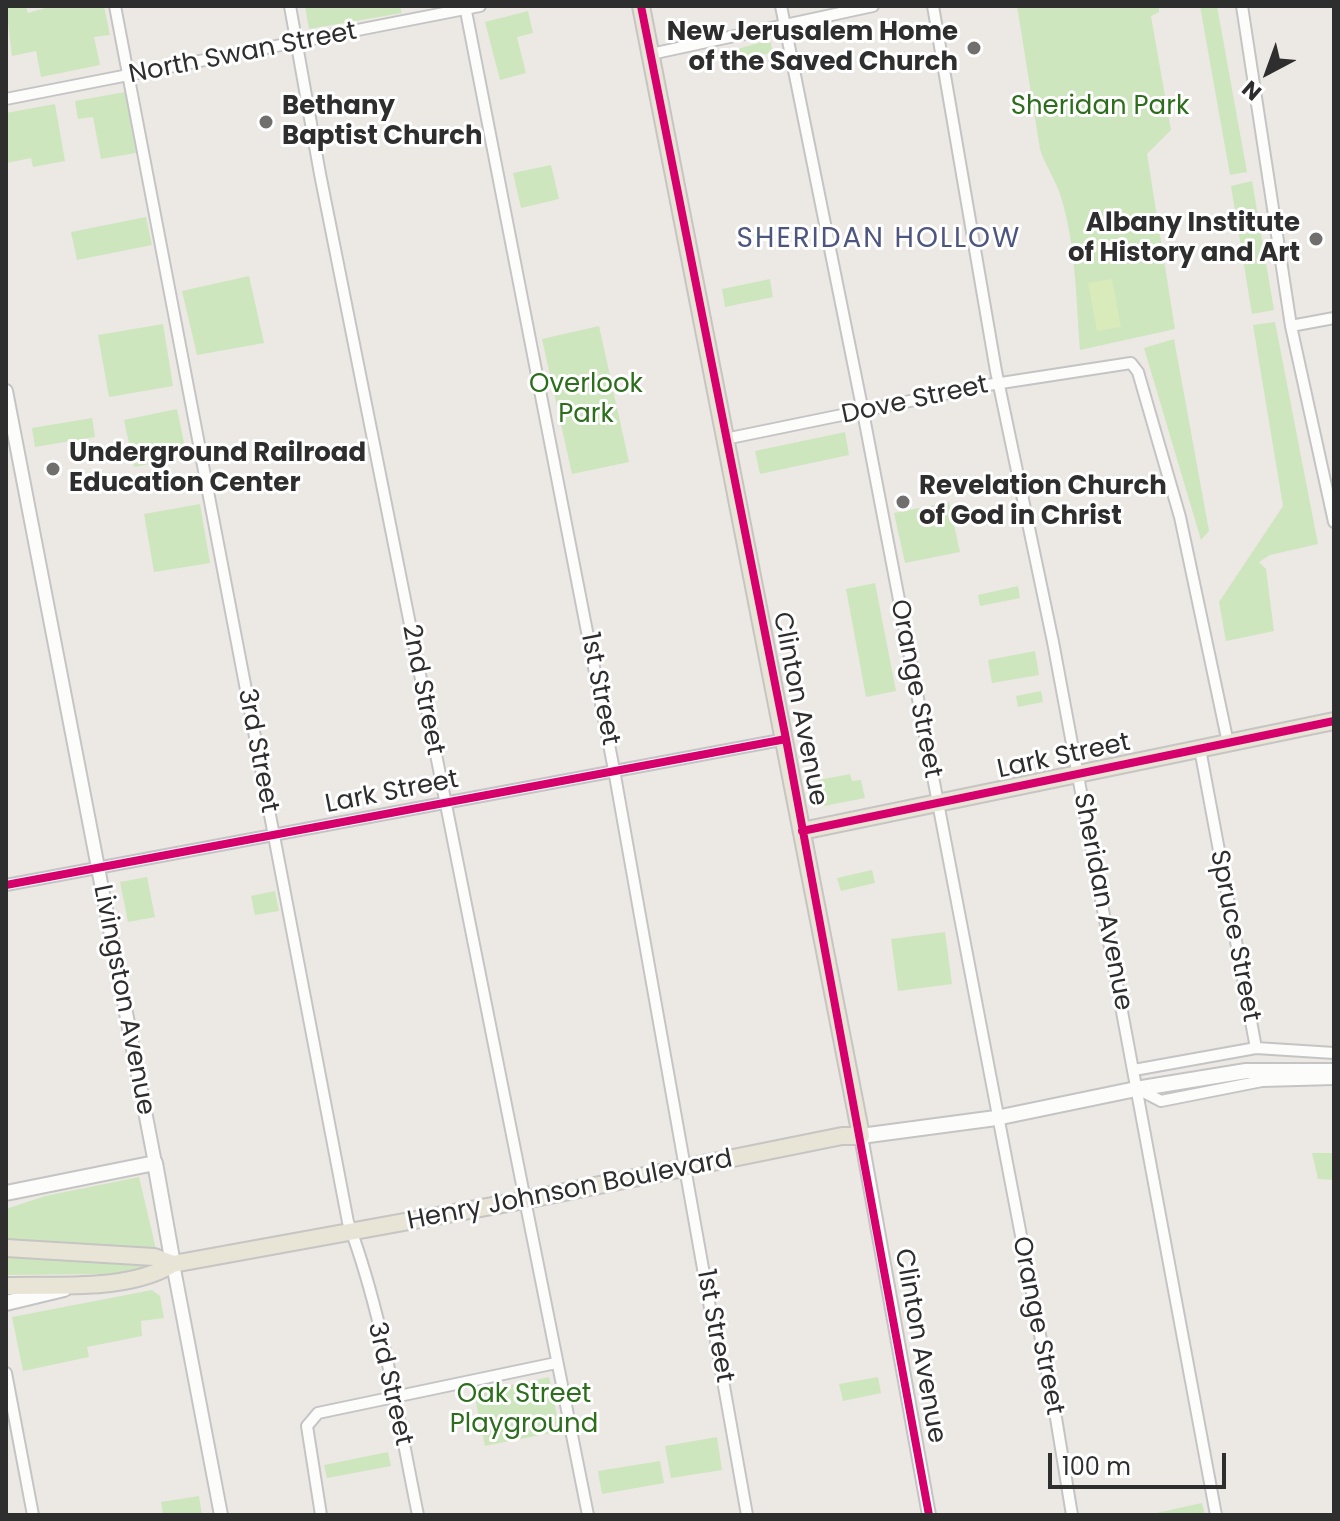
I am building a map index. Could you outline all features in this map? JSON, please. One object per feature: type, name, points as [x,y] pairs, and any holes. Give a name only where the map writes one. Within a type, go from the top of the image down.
[{"type":"main road","name":"Clinton Avenue","points":[[641,6],[861,1136]]},
{"type":"main road","name":"Lark Street","points":[[802,831],[1334,721]]},
{"type":"main road","name":"Henry Johnson Boulevard","points":[[6,1303],[86,1284],[158,1273],[173,1264],[525,1200],[842,1136],[996,1118],[1136,1089],[1258,1070],[1334,1071]]},
{"type":"main road","points":[[6,1193],[155,1163]]},
{"type":"main road","name":"Livingston Avenue","points":[[155,1163],[173,1264]]},
{"type":"main road","points":[[6,1248],[154,1257],[173,1264]]},
{"type":"main road","points":[[6,1286],[86,1284]]},
{"type":"street","name":"3rd Street","points":[[115,6],[352,1233],[394,1398],[418,1515]]},
{"type":"street","name":"2nd Street","points":[[290,6],[445,804],[588,1515]]},
{"type":"street","name":"North Swan Street","points":[[6,99],[480,6]]},
{"type":"street","name":"Orange Street","points":[[781,6],[863,412],[996,1118],[1054,1407],[1072,1515]]},
{"type":"street","points":[[651,54],[873,6]]},
{"type":"street","name":"Sheridan Avenue","points":[[933,6],[1000,383],[1078,775],[1216,1515]]},
{"type":"street","points":[[1242,6],[1291,326],[1334,522]]},
{"type":"street","name":"1st Street","points":[[465,7],[614,770],[747,1515]]},
{"type":"street","points":[[1291,326],[1334,318]]},
{"type":"street","name":"Dove Street","points":[[725,439],[1000,383],[1131,363],[1138,372],[1180,517],[1228,743]]},
{"type":"street","name":"Livingston Avenue","points":[[6,391],[155,1163]]},
{"type":"street","name":"Lark Street","points":[[6,885],[786,739]]},
{"type":"street","name":"Spruce Street","points":[[1134,1070],[1256,1048],[1200,749]]},
{"type":"street","points":[[1256,1048],[1334,1053]]},
{"type":"street","name":"Henry Johnson Boulevard","points":[[1136,1089],[1161,1101],[1262,1081],[1334,1079]]},
{"type":"street","name":"Clinton Avenue","points":[[861,1136],[929,1515]]},
{"type":"street","name":"Livingston Avenue","points":[[173,1264],[221,1515]]},
{"type":"street","points":[[321,1515],[307,1426],[318,1413],[556,1363]]},
{"type":"street","points":[[6,1373],[33,1515]]},
{"type":"green space","points":[[6,6],[26,6],[28,13],[52,6],[104,6],[110,35],[94,37],[100,65],[41,77],[36,51],[12,56]]},
{"type":"green space","points":[[305,6],[400,6],[402,13],[309,29]]},
{"type":"green space","name":"Sheridan Park","points":[[1017,6],[1159,6],[1159,12],[1151,16],[1171,130],[1147,154],[1175,329],[1080,350],[1069,232],[1060,194],[1040,149]]},
{"type":"green space","points":[[1200,6],[1217,6],[1247,172],[1230,175]]},
{"type":"green space","points":[[528,11],[533,33],[517,37],[526,73],[500,80],[485,22]]},
{"type":"green space","points":[[770,40],[773,52],[736,62],[733,50]]},
{"type":"green space","points":[[125,92],[136,153],[101,159],[93,117],[78,119],[75,101]]},
{"type":"green space","points":[[55,104],[65,161],[33,167],[31,158],[6,163],[6,113]]},
{"type":"green space","points":[[551,165],[559,199],[521,208],[513,173]]},
{"type":"green space","points":[[1252,181],[1274,310],[1252,314],[1231,186]]},
{"type":"green space","points":[[146,217],[152,245],[77,260],[71,232]]},
{"type":"green space","points":[[249,276],[264,343],[197,355],[182,291]]},
{"type":"green space","points":[[770,279],[773,297],[725,307],[722,289]]},
{"type":"green space","points":[[1112,279],[1121,327],[1097,331],[1088,283]]},
{"type":"green space","points":[[1275,322],[1318,544],[1270,555],[1259,562],[1266,569],[1274,631],[1226,641],[1219,602],[1283,506],[1253,325]]},
{"type":"green space","points":[[163,324],[173,386],[109,397],[98,335]]},
{"type":"green space","name":"Overlook Park","points":[[599,326],[629,462],[572,474],[542,339]]},
{"type":"green space","points":[[1174,339],[1209,531],[1201,540],[1144,348]]},
{"type":"green space","points":[[177,409],[187,457],[134,467],[124,420]]},
{"type":"green space","points":[[92,418],[95,437],[35,447],[32,428]]},
{"type":"green space","points":[[845,432],[849,455],[760,474],[755,451]]},
{"type":"green space","points":[[949,502],[960,552],[905,563],[894,513]]},
{"type":"green space","points":[[200,504],[210,563],[154,572],[144,514]]},
{"type":"green space","points":[[875,583],[896,691],[866,697],[846,589]]},
{"type":"green space","points":[[1018,586],[1020,598],[980,606],[978,595]]},
{"type":"green space","points":[[1035,651],[1039,675],[992,683],[988,660]]},
{"type":"green space","points":[[1041,691],[1043,702],[1018,707],[1016,696]]},
{"type":"green space","points":[[850,774],[852,781],[861,780],[865,798],[824,806],[819,780]]},
{"type":"green space","points":[[872,870],[875,883],[841,891],[837,878]]},
{"type":"green space","points":[[147,877],[155,917],[128,922],[120,882]]},
{"type":"green space","points":[[275,891],[279,911],[255,915],[251,896]]},
{"type":"green space","points":[[945,932],[952,984],[898,991],[891,939]]},
{"type":"green space","points":[[1312,1153],[1334,1153],[1334,1180],[1318,1179]]},
{"type":"green space","points":[[139,1177],[156,1249],[6,1239],[6,1209],[45,1196]]},
{"type":"green space","points":[[6,1257],[153,1265],[153,1269],[111,1274],[6,1275]]},
{"type":"green space","points":[[152,1290],[160,1296],[164,1318],[141,1321],[142,1336],[87,1347],[89,1357],[23,1371],[12,1317]]},
{"type":"green space","name":"Oak Street Playground","points":[[549,1377],[560,1431],[485,1446],[474,1393]]},
{"type":"green space","points":[[878,1377],[881,1393],[843,1401],[839,1384]]},
{"type":"green space","points":[[717,1437],[722,1470],[671,1478],[665,1446]]},
{"type":"green space","points":[[388,1452],[391,1466],[327,1478],[324,1465]]},
{"type":"green space","points":[[660,1461],[664,1483],[602,1494],[598,1471]]},
{"type":"green space","points":[[199,1496],[202,1515],[163,1515],[161,1502]]},
{"type":"green space","points":[[1202,1503],[1205,1515],[1147,1515]]},
{"type":"cycle path","points":[[641,6],[786,739],[929,1515]]},
{"type":"cycle path","points":[[802,831],[1334,721]]},
{"type":"cycle path","points":[[6,885],[786,739]]},
{"type":"place","name":"New Jerusalem Home of the Saved Church","points":[[974,48]]},
{"type":"place","name":"Bethany Baptist Church","points":[[266,122]]},
{"type":"place","name":"Albany Institute of History and Art","points":[[1316,239]]},
{"type":"place","name":"Underground Railroad Education Center","points":[[53,469]]},
{"type":"place","name":"Revelation Church of God in Christ","points":[[903,502]]},
{"type":"district","name":"SHERIDAN HOLLOW","points":[[879,240]]}]
